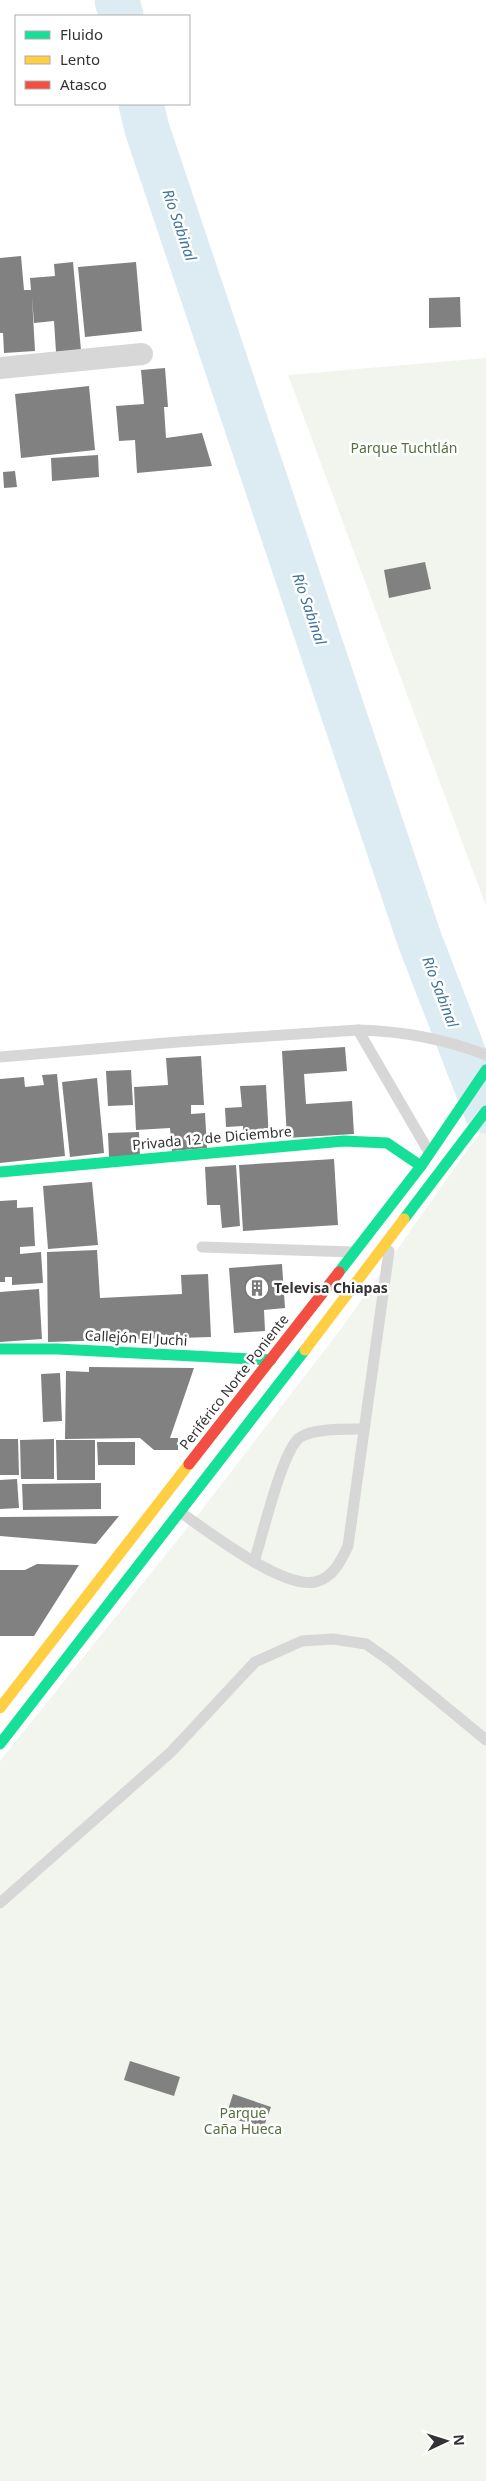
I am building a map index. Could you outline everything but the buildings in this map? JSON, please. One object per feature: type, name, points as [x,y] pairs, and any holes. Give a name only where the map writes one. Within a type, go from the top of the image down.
[{"type":"main road","name":"Periférico Norte Poniente","points":[[0,1708],[421,1166],[486,1071]]},
{"type":"main road","points":[[0,1744],[486,1111]]},
{"type":"main road","name":"Privada 12 de Diciembre","points":[[0,1172],[344,1141],[387,1143],[421,1166]]},
{"type":"main road","name":"Callejón El Juchi","points":[[0,1350],[58,1349],[271,1360]]},
{"type":"street","points":[[0,368],[142,354]]},
{"type":"lane","points":[[358,1030],[430,1154]]},
{"type":"lane","points":[[0,1057],[178,1042],[358,1030],[396,1031],[471,1049],[486,1055]]},
{"type":"lane","points":[[180,1512],[254,1562],[291,1580],[315,1582],[336,1569],[348,1546],[391,1237]]},
{"type":"lane","points":[[202,1247],[355,1252]]},
{"type":"lane","points":[[254,1562],[287,1457],[300,1438],[325,1430],[364,1429]]},
{"type":"lane","points":[[0,1903],[171,1752],[255,1662],[302,1641],[334,1639],[366,1644],[389,1660],[486,1740]]},
{"type":"green space","name":"Parque Tuchtlán","points":[[486,358],[486,906],[288,375]]},
{"type":"green space","name":"Parque Caña Hueca","points":[[486,1127],[486,2481],[0,2481],[0,1761],[204,1507],[341,1329],[478,1135]]},
{"type":"waterway","name":"Río Sabinal","points":[[117,0],[121,15]]},
{"type":"waterway","name":"Río Sabinal","points":[[141,105],[147,129],[420,941],[486,1111]]},
{"type":"traffic: fast","points":[[339,1272],[421,1166],[486,1070]]},
{"type":"traffic: fast","points":[[404,1219],[486,1111]]},
{"type":"traffic: fast","points":[[0,1172],[344,1141],[387,1143],[421,1166]]},
{"type":"traffic: fast","points":[[0,1349],[58,1349],[271,1360]]},
{"type":"traffic: fast","points":[[0,1744],[305,1350]]},
{"type":"traffic: slow","points":[[305,1350],[404,1219]]},
{"type":"traffic: slow","points":[[0,1708],[189,1464]]},
{"type":"traffic: jam","points":[[189,1464],[339,1272]]},
{"type":"place","name":"Televisa Chiapas","points":[[257,1288]]}]
